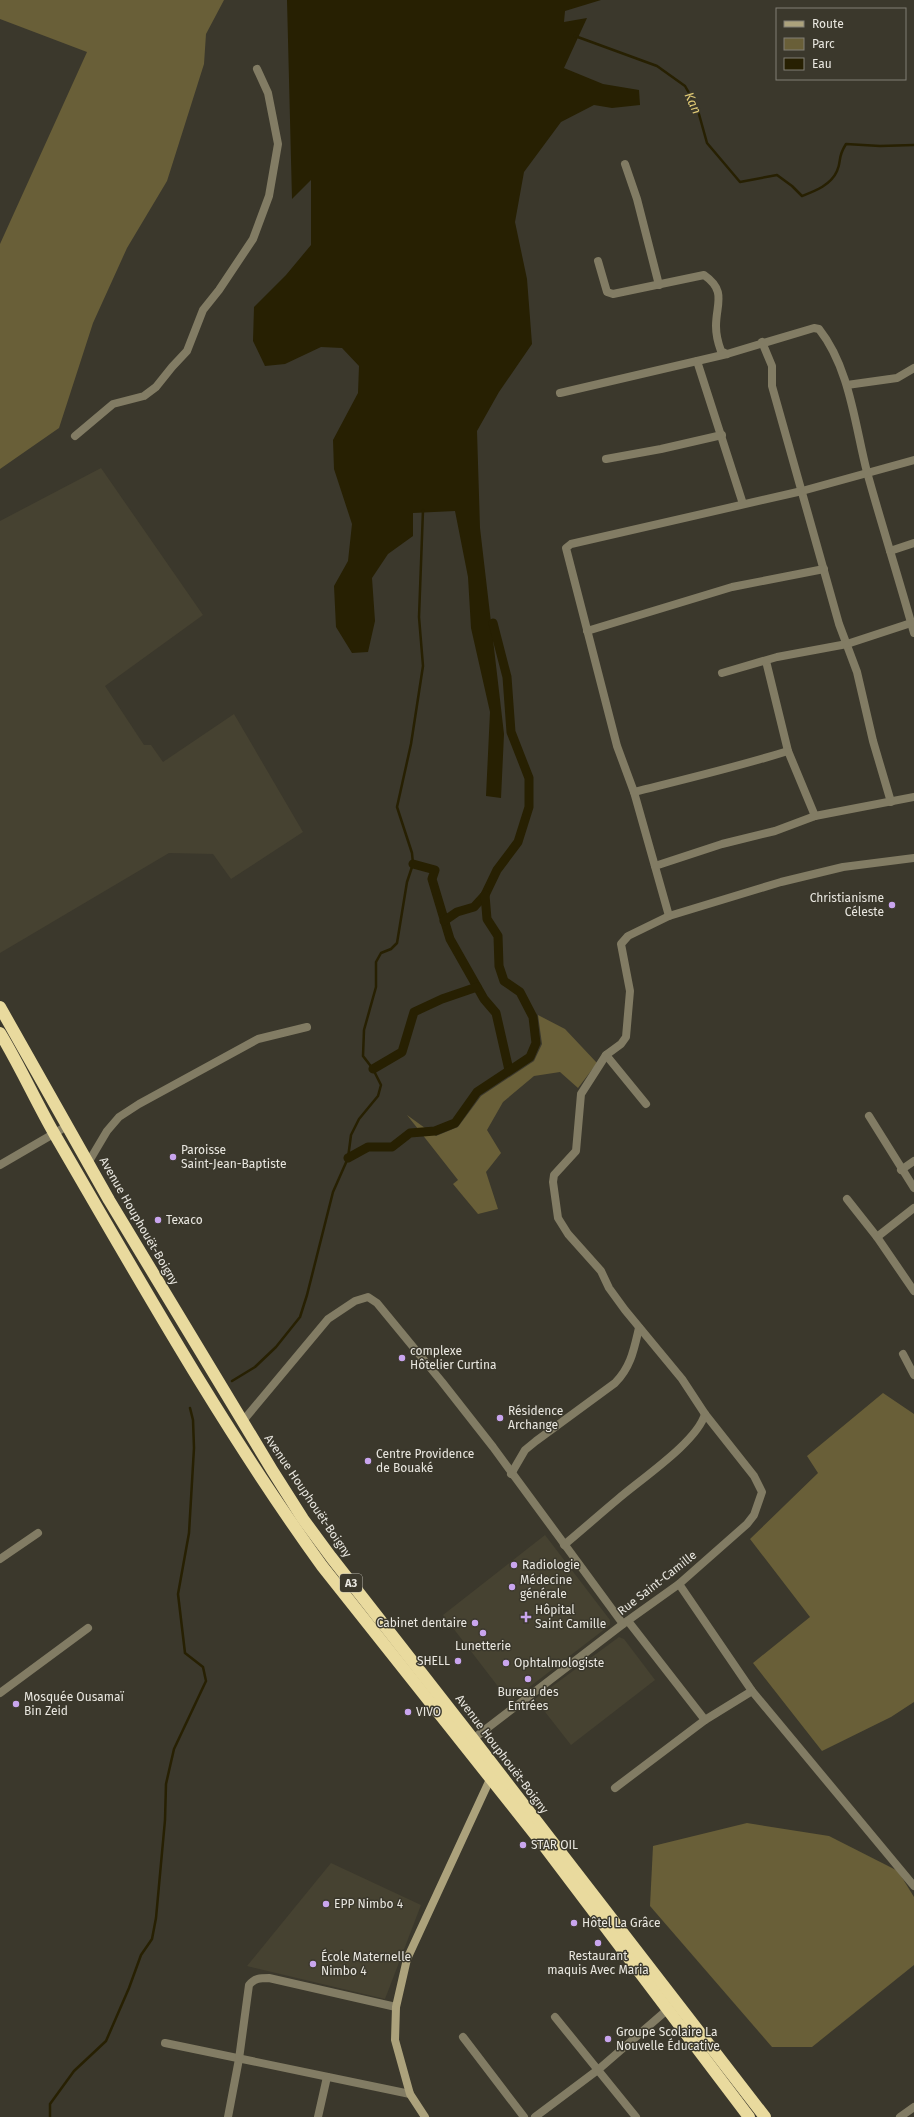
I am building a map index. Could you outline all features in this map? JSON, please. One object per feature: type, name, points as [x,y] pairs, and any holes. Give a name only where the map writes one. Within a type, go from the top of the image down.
[{"type":"highway","name":"Avenue Houphouët-Boigny","points":[[0,1007],[88,1163],[272,1470],[331,1557],[474,1739],[493,1774],[545,1848],[749,2117]]},
{"type":"highway","name":"Avenue Houphouët-Boigny","points":[[0,1034],[55,1134],[162,1317],[260,1479],[322,1566],[493,1774],[764,2117]]},
{"type":"street","points":[[75,436],[113,404],[144,396],[156,387],[187,351],[203,310],[220,290],[253,239],[269,196],[278,144],[268,93],[257,70]]},
{"type":"street","points":[[625,164],[637,199],[659,285]]},
{"type":"street","points":[[598,261],[607,292],[613,294],[704,275],[712,281],[718,294],[719,310],[716,325],[717,340],[721,351],[727,354]]},
{"type":"street","points":[[560,393],[727,354],[762,342],[814,328],[819,330],[835,355],[847,385],[867,472],[914,633]]},
{"type":"street","points":[[762,342],[772,366],[772,386],[839,624],[857,672],[873,741],[891,802]]},
{"type":"street","points":[[697,361],[743,504]]},
{"type":"street","points":[[847,385],[897,378],[914,368]]},
{"type":"street","points":[[606,459],[661,450],[722,435]]},
{"type":"street","points":[[668,916],[634,792],[617,746],[566,548],[568,546],[802,491],[914,460]]},
{"type":"street","points":[[890,551],[914,543]]},
{"type":"street","points":[[588,631],[732,587],[824,569]]},
{"type":"street","points":[[722,673],[777,657],[847,644],[911,623]]},
{"type":"street","points":[[766,661],[788,750],[815,816]]},
{"type":"street","points":[[634,792],[715,772],[744,762],[788,750]]},
{"type":"street","points":[[655,866],[722,844],[775,831],[815,816],[914,797]]},
{"type":"street","points":[[564,1545],[618,1498],[674,1454],[701,1424],[705,1414],[682,1379],[639,1328],[609,1288],[601,1271],[561,1225],[558,1218],[553,1182],[557,1170],[576,1151],[581,1094],[606,1055],[621,1044],[626,1037],[630,991],[621,944],[628,936],[668,916],[781,882],[836,869],[914,858]]},
{"type":"street","points":[[88,1163],[107,1131],[119,1117],[139,1104],[258,1039],[307,1027]]},
{"type":"street","points":[[606,1055],[646,1104]]},
{"type":"street","points":[[869,1116],[901,1170],[914,1188]]},
{"type":"street","points":[[0,1165],[67,1126]]},
{"type":"street","points":[[901,1170],[914,1161]]},
{"type":"street","points":[[847,1199],[877,1237],[914,1291]]},
{"type":"street","points":[[877,1237],[914,1208]]},
{"type":"street","points":[[242,1422],[328,1319],[355,1302],[368,1298],[377,1303],[493,1447],[511,1474],[564,1545],[705,1720]]},
{"type":"street","points":[[511,1474],[525,1450],[615,1383],[624,1374],[632,1358],[639,1328]]},
{"type":"street","points":[[903,1354],[914,1375]]},
{"type":"street","name":"Rue Saint-Camille","points":[[474,1739],[626,1622],[679,1584],[747,1524],[754,1515],[762,1492],[754,1476],[705,1414]]},
{"type":"street","points":[[0,1559],[38,1533]]},
{"type":"street","points":[[679,1584],[752,1691],[914,1886]]},
{"type":"street","points":[[0,1693],[88,1628]]},
{"type":"street","points":[[615,1788],[705,1720],[752,1691]]},
{"type":"street","points":[[425,2117],[410,2094],[395,2040],[396,2007],[407,1959],[493,1774]]},
{"type":"street","points":[[228,2117],[239,2059],[249,1985],[258,1978],[269,1978],[396,2007]]},
{"type":"street","points":[[535,2117],[600,2069],[667,2010]]},
{"type":"street","points":[[556,2017],[600,2069],[636,2117]]},
{"type":"street","points":[[464,2037],[524,2117]]},
{"type":"street","points":[[165,2043],[410,2094]]},
{"type":"street","points":[[318,2117],[327,2077]]},
{"type":"street","points":[[900,2117],[914,2107]]},
{"type":"shaded area","points":[[101,468],[203,615],[105,686],[144,745],[151,745],[163,762],[234,714],[303,832],[231,879],[213,854],[169,853],[0,953],[0,521]]},
{"type":"shaded area","name":"Hôpital Saint Camille","points":[[545,1535],[610,1620],[610,1625],[510,1702],[443,1615]]},
{"type":"shaded area","points":[[619,1637],[624,1639],[655,1680],[571,1745],[535,1699]]},
{"type":"shaded area","points":[[331,1863],[421,1905],[385,1999],[247,1966]]},
{"type":"green space","points":[[0,0],[224,0],[206,34],[204,64],[167,181],[127,248],[93,323],[59,428],[0,469],[0,244],[87,52],[0,19]]},
{"type":"green space","points":[[538,1015],[565,1029],[597,1063],[578,1088],[560,1072],[534,1076],[503,1102],[487,1130],[501,1153],[486,1172],[498,1209],[478,1214],[453,1184],[458,1180],[407,1115],[436,1136],[458,1127],[481,1096],[534,1061],[542,1044]]},
{"type":"green space","points":[[883,1393],[914,1414],[914,1702],[891,1717],[822,1751],[753,1663],[810,1617],[750,1539],[818,1473],[807,1456]]},
{"type":"green space","points":[[747,1823],[829,1836],[898,1871],[914,1897],[914,1965],[812,2047],[772,2047],[650,1906],[653,1846]]},
{"type":"water","points":[[287,0],[601,0],[565,11],[564,22],[587,18],[564,68],[603,84],[639,90],[640,105],[612,108],[594,105],[561,122],[524,172],[515,222],[527,279],[532,344],[499,392],[477,431],[480,528],[504,734],[501,798],[486,796],[490,712],[471,628],[468,577],[455,511],[413,513],[413,536],[388,554],[372,578],[375,621],[368,652],[352,653],[336,627],[334,586],[348,561],[352,524],[334,469],[333,440],[358,393],[359,366],[342,348],[321,347],[285,364],[265,366],[253,341],[254,307],[286,275],[311,245],[311,180],[292,199]]},
{"type":"waterway","name":"Kan","points":[[575,36],[657,66],[685,86],[697,107],[707,143],[740,182],[777,175],[792,186],[802,196],[822,187],[831,180],[837,171],[846,144],[880,146],[914,145]]},
{"type":"waterway","points":[[232,1381],[255,1367],[276,1347],[300,1317],[333,1192],[348,1158],[351,1135],[359,1119],[378,1096],[381,1085],[373,1069],[363,1056],[364,1030],[376,987],[376,962],[381,953],[391,949],[397,943],[407,882],[413,864],[412,853],[397,807],[411,744],[423,666],[419,617],[423,510]]},
{"type":"waterway","points":[[444,921],[457,912],[474,907],[485,895],[497,870],[518,842],[529,807],[529,778],[511,732],[507,677],[493,623]]},
{"type":"waterway","points":[[413,864],[435,870],[432,879],[450,939],[484,999],[496,1013],[509,1070]]},
{"type":"waterway","points":[[348,1158],[368,1147],[392,1147],[410,1133],[435,1131],[455,1123],[477,1092],[530,1057],[536,1043],[533,1017],[520,992],[504,981],[499,966],[498,936],[487,919],[485,895]]},
{"type":"waterway","points":[[373,1069],[402,1052],[414,1012],[442,999],[477,987]]},
{"type":"waterway","points":[[50,2117],[50,2104],[74,2071],[106,2041],[129,1988],[141,1955],[152,1939],[156,1918],[165,1820],[166,1784],[174,1749],[206,1681],[203,1667],[185,1653],[178,1594],[189,1533],[194,1448],[193,1420],[190,1408]]},
{"type":"place","name":"Christianisme Céleste","points":[[892,905]]},
{"type":"place","name":"Paroisse Saint-Jean-Baptiste","points":[[173,1157]]},
{"type":"place","name":"Texaco","points":[[158,1220]]},
{"type":"place","name":"complexe Hôtelier Curtina","points":[[402,1358]]},
{"type":"place","name":"Résidence Archange","points":[[500,1418]]},
{"type":"place","name":"Centre Providence de Bouaké","points":[[368,1461]]},
{"type":"place","name":"Radiologie","points":[[514,1565]]},
{"type":"place","name":"Médecine générale","points":[[512,1587]]},
{"type":"place","name":"Hôpital Saint Camille","points":[[526,1617]]},
{"type":"place","name":"Cabinet dentaire","points":[[475,1623]]},
{"type":"place","name":"Lunetterie","points":[[483,1633]]},
{"type":"place","name":"SHELL","points":[[458,1661]]},
{"type":"place","name":"Ophtalmologiste","points":[[506,1663]]},
{"type":"place","name":"Bureau des Entrées","points":[[528,1679]]},
{"type":"place","name":"Mosquée Ousamaï Bin Zeid","points":[[16,1704]]},
{"type":"place","name":"VIVO","points":[[408,1712]]},
{"type":"place","name":"STAR OIL","points":[[523,1845]]},
{"type":"place","name":"EPP Nimbo 4","points":[[326,1904]]},
{"type":"place","name":"Hôtel La Grâce","points":[[574,1923]]},
{"type":"place","name":"Restaurant maquis Avec Maria","points":[[598,1943]]},
{"type":"place","name":"École Maternelle Nimbo 4","points":[[313,1964]]},
{"type":"place","name":"Groupe Scolaire La Nouvelle Éducative","points":[[608,2039]]}]
